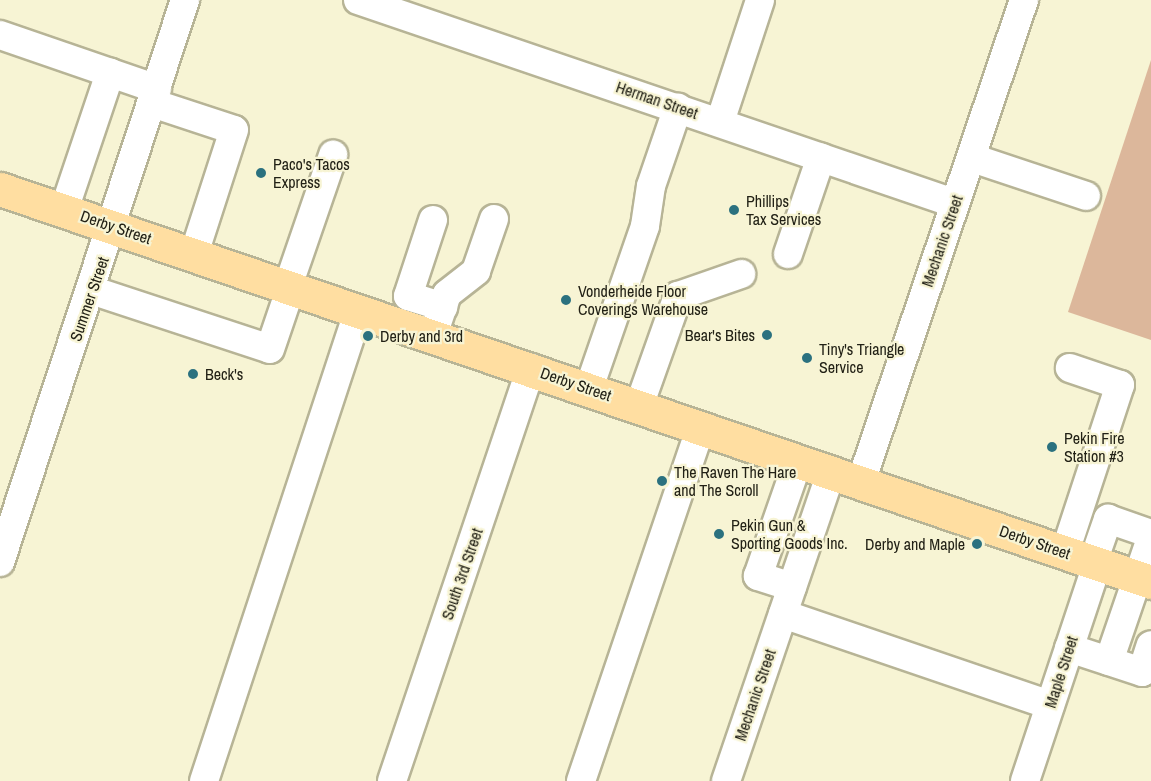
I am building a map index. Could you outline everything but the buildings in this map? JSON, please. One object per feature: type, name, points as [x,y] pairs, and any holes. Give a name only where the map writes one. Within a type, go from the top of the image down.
[{"type":"main road","name":"Derby Street","points":[[0,189],[359,310],[438,321],[531,368],[1144,580]]},
{"type":"street","name":"Summer Street","points":[[0,562],[113,226],[185,0]]},
{"type":"street","name":"Herman Street","points":[[358,0],[678,107],[954,203]]},
{"type":"street","points":[[720,122],[760,0]]},
{"type":"street","name":"Mechanic Street","points":[[726,781],[792,587],[846,477],[972,158],[1024,0]]},
{"type":"street","points":[[0,35],[110,73],[154,96],[234,130],[194,254]]},
{"type":"street","points":[[64,210],[110,73]]},
{"type":"street","points":[[589,388],[645,226],[651,186],[678,107]]},
{"type":"street","points":[[91,290],[270,349],[333,155]]},
{"type":"street","points":[[788,254],[821,157]]},
{"type":"street","points":[[972,158],[1086,196]]},
{"type":"street","points":[[433,220],[408,296],[438,321],[447,294],[476,271],[494,219]]},
{"type":"street","points":[[639,406],[678,296],[741,274]]},
{"type":"street","points":[[204,781],[359,310]]},
{"type":"street","name":"South 3rd Street","points":[[392,781],[531,368]]},
{"type":"street","points":[[1070,368],[1120,385],[1085,559]]},
{"type":"street","points":[[581,781],[701,427]]},
{"type":"street","points":[[792,587],[758,576],[798,461]]},
{"type":"street","points":[[1085,559],[1108,519],[1151,534]]},
{"type":"street","points":[[1109,661],[1144,580],[1151,538]]},
{"type":"street","name":"Maple Street","points":[[1025,781],[1070,648],[1085,559]]},
{"type":"street","points":[[783,614],[1050,705]]},
{"type":"street","points":[[1070,648],[1142,672],[1151,645]]},
{"type":"shaded area","points":[[1151,60],[1151,340],[1068,312]]},
{"type":"place","name":"Paco's Tacos Express","points":[[261,173]]},
{"type":"place","name":"Phillips Tax Services","points":[[734,210]]},
{"type":"place","name":"Vonderheide Floor Coverings Warehouse","points":[[566,300]]},
{"type":"place","name":"Bear's Bites","points":[[767,335]]},
{"type":"place","name":"Derby and 3rd","points":[[368,336]]},
{"type":"place","name":"Tiny's Triangle Service","points":[[807,358]]},
{"type":"place","name":"Beck's","points":[[193,374]]},
{"type":"place","name":"Pekin Fire Station #3","points":[[1052,447]]},
{"type":"place","name":"The Raven The Hare and The Scroll","points":[[662,481]]},
{"type":"place","name":"Pekin Gun & Sporting Goods Inc.","points":[[719,534]]},
{"type":"place","name":"Derby and Maple","points":[[977,544]]}]
